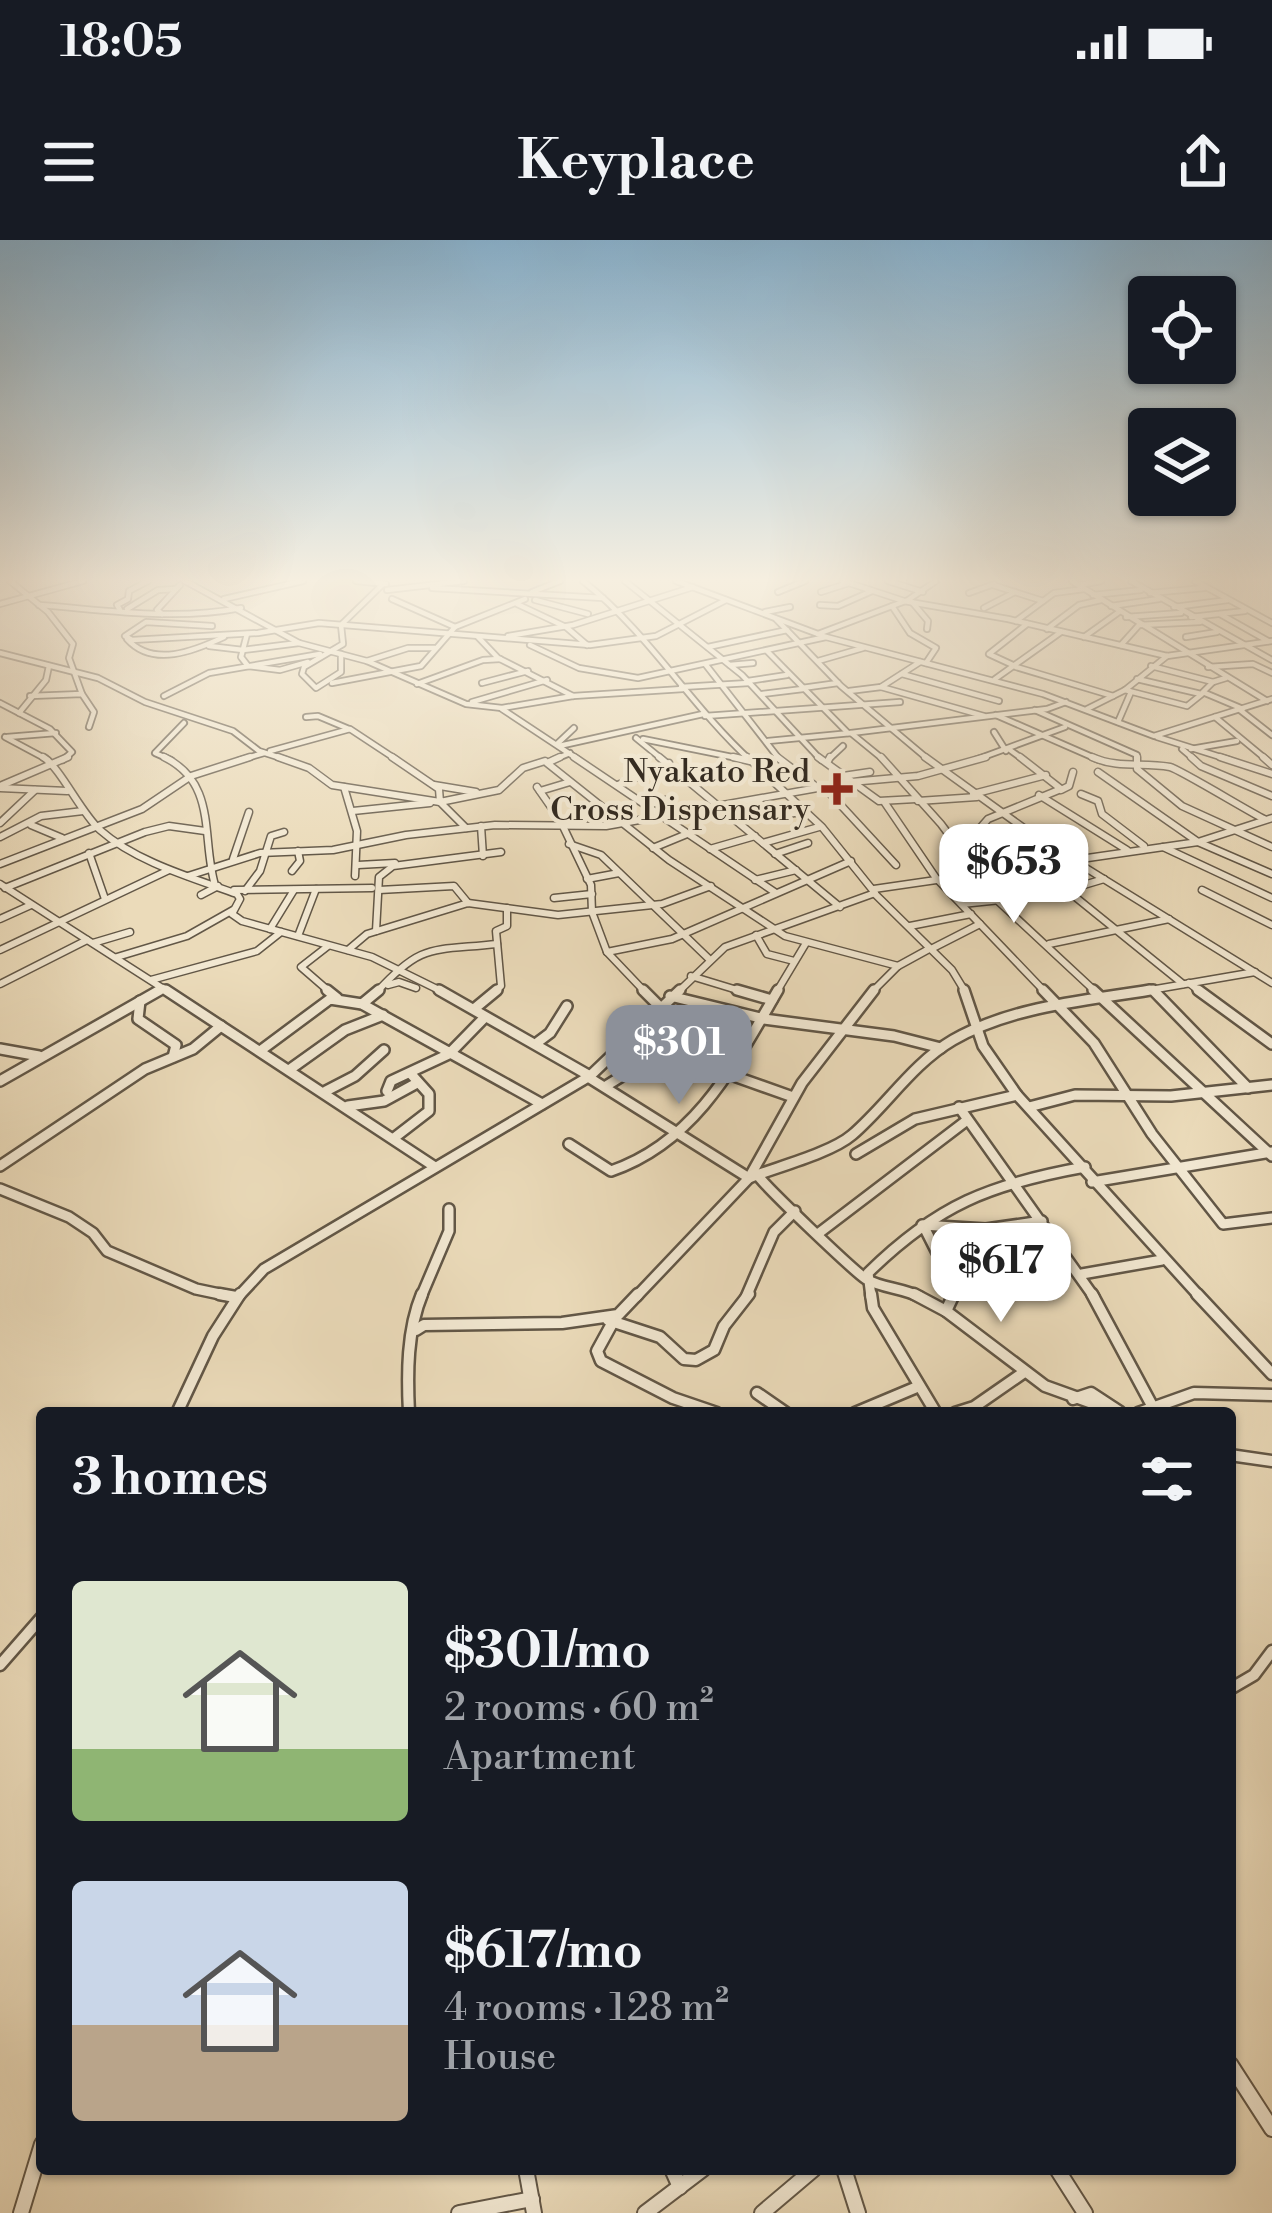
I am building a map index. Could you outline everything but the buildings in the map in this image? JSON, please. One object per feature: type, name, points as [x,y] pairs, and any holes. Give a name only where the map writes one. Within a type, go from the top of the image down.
[{"type":"street","points":[[19,713],[47,673]]},
{"type":"street","points":[[74,673],[94,712],[88,727]]},
{"type":"street","points":[[77,673],[232,731],[264,753],[309,768],[328,783],[441,802],[466,828]]},
{"type":"street","points":[[164,696],[215,673]]},
{"type":"street","points":[[303,673],[315,682],[315,688],[387,673]]},
{"type":"street","points":[[332,682],[341,673]]},
{"type":"street","points":[[396,673],[466,704],[502,709],[573,696],[724,685],[787,675],[898,777],[998,901],[1271,1154]]},
{"type":"street","points":[[417,684],[446,673]]},
{"type":"street","points":[[482,683],[520,673]]},
{"type":"street","points":[[532,673],[573,696]]},
{"type":"street","points":[[608,673],[642,678],[672,673]]},
{"type":"street","points":[[672,673],[704,715],[819,827],[931,948],[966,993],[983,1046],[1017,1096],[1085,1167],[1092,1183],[1162,1260],[1272,1374]]},
{"type":"street","points":[[713,673],[783,764],[818,785],[896,865]]},
{"type":"street","points":[[739,673],[828,764],[885,803],[936,878],[1094,1042],[1128,1097],[1222,1224],[1272,1218]]},
{"type":"street","points":[[817,673],[830,674],[975,795],[1272,982]]},
{"type":"street","points":[[976,673],[1178,745],[1272,770]]},
{"type":"street","points":[[994,680],[1006,673]]},
{"type":"street","points":[[1036,673],[1113,696]]},
{"type":"street","points":[[1118,722],[1128,691],[1143,673]]},
{"type":"street","points":[[1178,673],[1213,682]]},
{"type":"street","points":[[1217,673],[1271,702]]},
{"type":"street","points":[[881,687],[902,674],[999,701]]},
{"type":"street","points":[[642,678],[642,688]]},
{"type":"street","points":[[1087,710],[1128,691],[1187,706],[1213,682],[1226,678]]},
{"type":"street","points":[[1137,679],[1203,693],[1241,709],[1272,735]]},
{"type":"street","points":[[466,704],[547,680]]},
{"type":"street","points":[[762,694],[838,683]]},
{"type":"street","points":[[848,691],[881,687],[984,716]]},
{"type":"street","points":[[30,696],[82,694]]},
{"type":"street","points":[[546,762],[549,752],[559,746],[704,715],[900,702]]},
{"type":"street","points":[[768,741],[891,729],[1066,702]]},
{"type":"street","points":[[1155,736],[1271,702]]},
{"type":"street","points":[[0,703],[56,733],[72,752],[0,787]]},
{"type":"street","points":[[502,709],[776,893]]},
{"type":"street","points":[[1035,710],[1137,755],[1139,772],[1160,791],[1272,848]]},
{"type":"street","points":[[995,715],[1112,766],[1201,766]]},
{"type":"street","points":[[306,717],[324,717],[350,729],[433,785],[442,793],[441,802]]},
{"type":"street","points":[[1215,717],[1272,770]]},
{"type":"street","points":[[184,723],[155,753],[178,764],[208,813],[205,831],[216,885]]},
{"type":"street","points":[[188,876],[211,865],[264,853],[481,826],[562,829],[622,824],[818,785],[941,771],[1065,727]]},
{"type":"street","points":[[559,746],[574,728]]},
{"type":"street","points":[[0,864],[146,807],[188,777],[350,729]]},
{"type":"street","points":[[2,738],[56,733]]},
{"type":"street","points":[[994,733],[1008,750],[1061,790]]},
{"type":"street","points":[[613,734],[749,761]]},
{"type":"street","points":[[2,738],[52,764],[97,828],[169,869],[239,897],[232,910],[187,936],[116,957]]},
{"type":"street","points":[[636,738],[840,907]]},
{"type":"street","points":[[1191,749],[1237,741]]},
{"type":"street","points":[[1178,745],[1201,766],[1272,796]]},
{"type":"street","points":[[818,785],[834,750],[842,746]]},
{"type":"street","points":[[353,811],[500,790],[523,768],[570,753]]},
{"type":"street","points":[[1148,754],[1154,764]]},
{"type":"street","points":[[1231,761],[1258,754]]},
{"type":"street","points":[[546,762],[653,848],[785,936],[898,966]]},
{"type":"street","points":[[618,785],[669,763]]},
{"type":"street","points":[[1175,766],[1193,782],[1270,820]]},
{"type":"street","points":[[843,776],[870,772]]},
{"type":"street","points":[[1073,772],[1070,786],[984,821],[982,834],[1066,891],[1113,933],[1272,1043]]},
{"type":"street","points":[[1099,772],[1198,842],[1272,874]]},
{"type":"street","points":[[885,803],[975,795],[1046,776]]},
{"type":"street","points":[[570,782],[539,789],[587,879],[592,912],[607,952],[659,1006]]},
{"type":"street","points":[[433,785],[482,793]]},
{"type":"street","points":[[0,787],[67,791]]},
{"type":"street","points":[[344,787],[353,811],[355,876]]},
{"type":"street","points":[[0,823],[35,790]]},
{"type":"street","points":[[1082,794],[1098,801],[1102,814],[1146,848]]},
{"type":"street","points":[[1039,795],[1127,850]]},
{"type":"street","points":[[648,806],[672,798]]},
{"type":"street","points":[[1058,807],[1070,802]]},
{"type":"street","points":[[0,837],[41,815],[83,811]]},
{"type":"street","points":[[233,859],[249,812]]},
{"type":"street","points":[[765,817],[802,812]]},
{"type":"street","points":[[180,1407],[236,1297],[253,1279],[295,1249],[589,1076],[709,959],[735,943],[874,891],[1198,842],[1270,820]]},
{"type":"street","points":[[31,824],[62,838]]},
{"type":"street","points":[[2,887],[168,826],[205,831]]},
{"type":"street","points":[[481,826],[482,856]]},
{"type":"street","points":[[763,843],[819,827]]},
{"type":"street","points":[[245,891],[260,871],[271,837],[284,832]]},
{"type":"street","points":[[653,848],[688,834]]},
{"type":"street","points":[[710,849],[755,836]]},
{"type":"street","points":[[775,854],[808,843]]},
{"type":"street","points":[[569,844],[599,854],[709,959]]},
{"type":"street","points":[[1162,846],[1272,898]]},
{"type":"street","points":[[292,871],[300,861],[298,851]]},
{"type":"street","points":[[358,865],[501,852]]},
{"type":"street","points":[[89,853],[105,899]]},
{"type":"street","points":[[607,952],[683,938],[802,879],[851,861]]},
{"type":"street","points":[[376,931],[375,889],[381,875],[400,863]]},
{"type":"street","points":[[0,950],[169,869]]},
{"type":"street","points":[[755,880],[796,870]]},
{"type":"street","points":[[587,879],[620,873]]},
{"type":"street","points":[[962,904],[1066,891],[1104,879]]},
{"type":"street","points":[[201,895],[216,885]]},
{"type":"street","points":[[229,890],[454,886],[468,904]]},
{"type":"street","points":[[348,950],[376,931],[468,904],[552,915],[648,905],[711,886]]},
{"type":"street","points":[[2,887],[326,1091],[435,1167]]},
{"type":"street","points":[[298,936],[316,889]]},
{"type":"street","points":[[270,929],[294,890]]},
{"type":"street","points":[[1202,890],[1272,925]]},
{"type":"street","points":[[554,898],[592,894]]},
{"type":"street","points":[[0,919],[32,904]]},
{"type":"street","points":[[474,1009],[501,986],[496,931],[507,926],[507,908]]},
{"type":"street","points":[[232,910],[242,921],[396,968],[538,1042],[701,1154],[753,1176],[867,1280],[909,1291],[946,1311],[1023,1372],[1073,1399],[1091,1393],[1111,1407]]},
{"type":"street","points":[[910,926],[971,914]]},
{"type":"street","points":[[734,916],[735,943]]},
{"type":"street","points":[[1049,944],[1169,919]]},
{"type":"street","points":[[699,1407],[601,1361],[597,1351],[611,1320],[753,1176],[794,1097],[860,1003],[898,966],[980,924]]},
{"type":"street","points":[[0,984],[90,941],[130,932]]},
{"type":"street","points":[[151,980],[257,951],[281,932]]},
{"type":"street","points":[[756,935],[767,954],[794,961]]},
{"type":"street","points":[[569,1144],[608,1171],[631,1167],[678,1135],[728,1074],[806,943]]},
{"type":"street","points":[[388,985],[396,968],[417,955],[497,944]]},
{"type":"street","points":[[330,945],[301,968],[338,998],[362,1004],[542,1104]]},
{"type":"street","points":[[753,1176],[849,1138],[891,1091],[941,1048],[977,1028],[1060,1004],[1255,972]]},
{"type":"street","points":[[691,976],[772,1000]]},
{"type":"street","points":[[362,1004],[388,985],[399,982],[416,988]]},
{"type":"street","points":[[0,1082],[163,988]]},
{"type":"street","points":[[1153,989],[1248,1088]]},
{"type":"street","points":[[669,996],[764,1019],[894,1036],[941,1048]]},
{"type":"street","points":[[260,1051],[316,1006],[338,998]]},
{"type":"street","points":[[140,1000],[138,1019],[176,1045],[173,1057]]},
{"type":"street","points":[[538,1042],[550,1033],[567,1006]]},
{"type":"street","points":[[289,1070],[346,1029],[383,1015]]},
{"type":"street","points":[[348,1106],[384,1101],[449,1054],[485,1017]]},
{"type":"street","points":[[0,1166],[145,1069],[193,1049],[221,1026]]},
{"type":"street","points":[[0,1049],[39,1056]]},
{"type":"street","points":[[326,1091],[355,1076],[384,1050]]},
{"type":"street","points":[[605,1086],[627,1073]]},
{"type":"street","points":[[728,1074],[794,1097]]},
{"type":"street","points":[[387,1091],[390,1082],[414,1078]]},
{"type":"street","points":[[394,1138],[429,1111],[429,1094],[414,1078]]},
{"type":"street","points":[[1029,1107],[1075,1095],[1128,1097],[1272,1085]]},
{"type":"street","points":[[856,1154],[898,1126],[1017,1096]]},
{"type":"street","points":[[959,1107],[1082,1274],[1153,1407]]},
{"type":"street","points":[[819,1233],[967,1121]]},
{"type":"street","points":[[1092,1183],[1271,1154]]},
{"type":"street","points":[[929,1407],[873,1308],[869,1270],[952,1202],[1015,1179],[1085,1167]]},
{"type":"street","points":[[0,1189],[68,1217],[112,1254],[196,1289],[236,1297]]},
{"type":"street","points":[[409,1407],[409,1356],[420,1291],[449,1231],[449,1209]]},
{"type":"street","points":[[416,1330],[424,1324],[611,1320],[660,1337],[684,1358],[704,1358],[715,1348],[718,1330],[749,1292],[771,1231],[795,1211]]},
{"type":"street","points":[[922,1223],[986,1229],[1042,1221]]},
{"type":"street","points":[[922,1223],[956,1294],[946,1311]]},
{"type":"street","points":[[952,1282],[1060,1245]]},
{"type":"street","points":[[1082,1274],[1162,1260]]},
{"type":"street","points":[[975,1407],[1023,1372]]},
{"type":"street","points":[[870,1407],[917,1388]]},
{"type":"street","points":[[757,1393],[777,1407]]},
{"type":"street","points":[[1162,1407],[1194,1393],[1272,1395]]},
{"type":"street","points":[[1236,1456],[1272,1462]]},
{"type":"street","points":[[0,1665],[36,1624]]},
{"type":"street","points":[[1236,1686],[1254,1675],[1272,1652]]},
{"type":"street","points":[[1236,2073],[1272,2129]]},
{"type":"street","points":[[21,2213],[36,2164]]},
{"type":"street","points":[[459,2213],[533,2206],[527,2175]]},
{"type":"street","points":[[675,2175],[680,2187]]},
{"type":"street","points":[[645,2213],[695,2175]]},
{"type":"street","points":[[762,2213],[807,2175]]},
{"type":"street","points":[[846,2175],[858,2213]]},
{"type":"street","points":[[1061,2175],[1085,2213]]},
{"type":"place","name":"Nyakato Red Cross Dispensary","points":[[837,789]]}]
